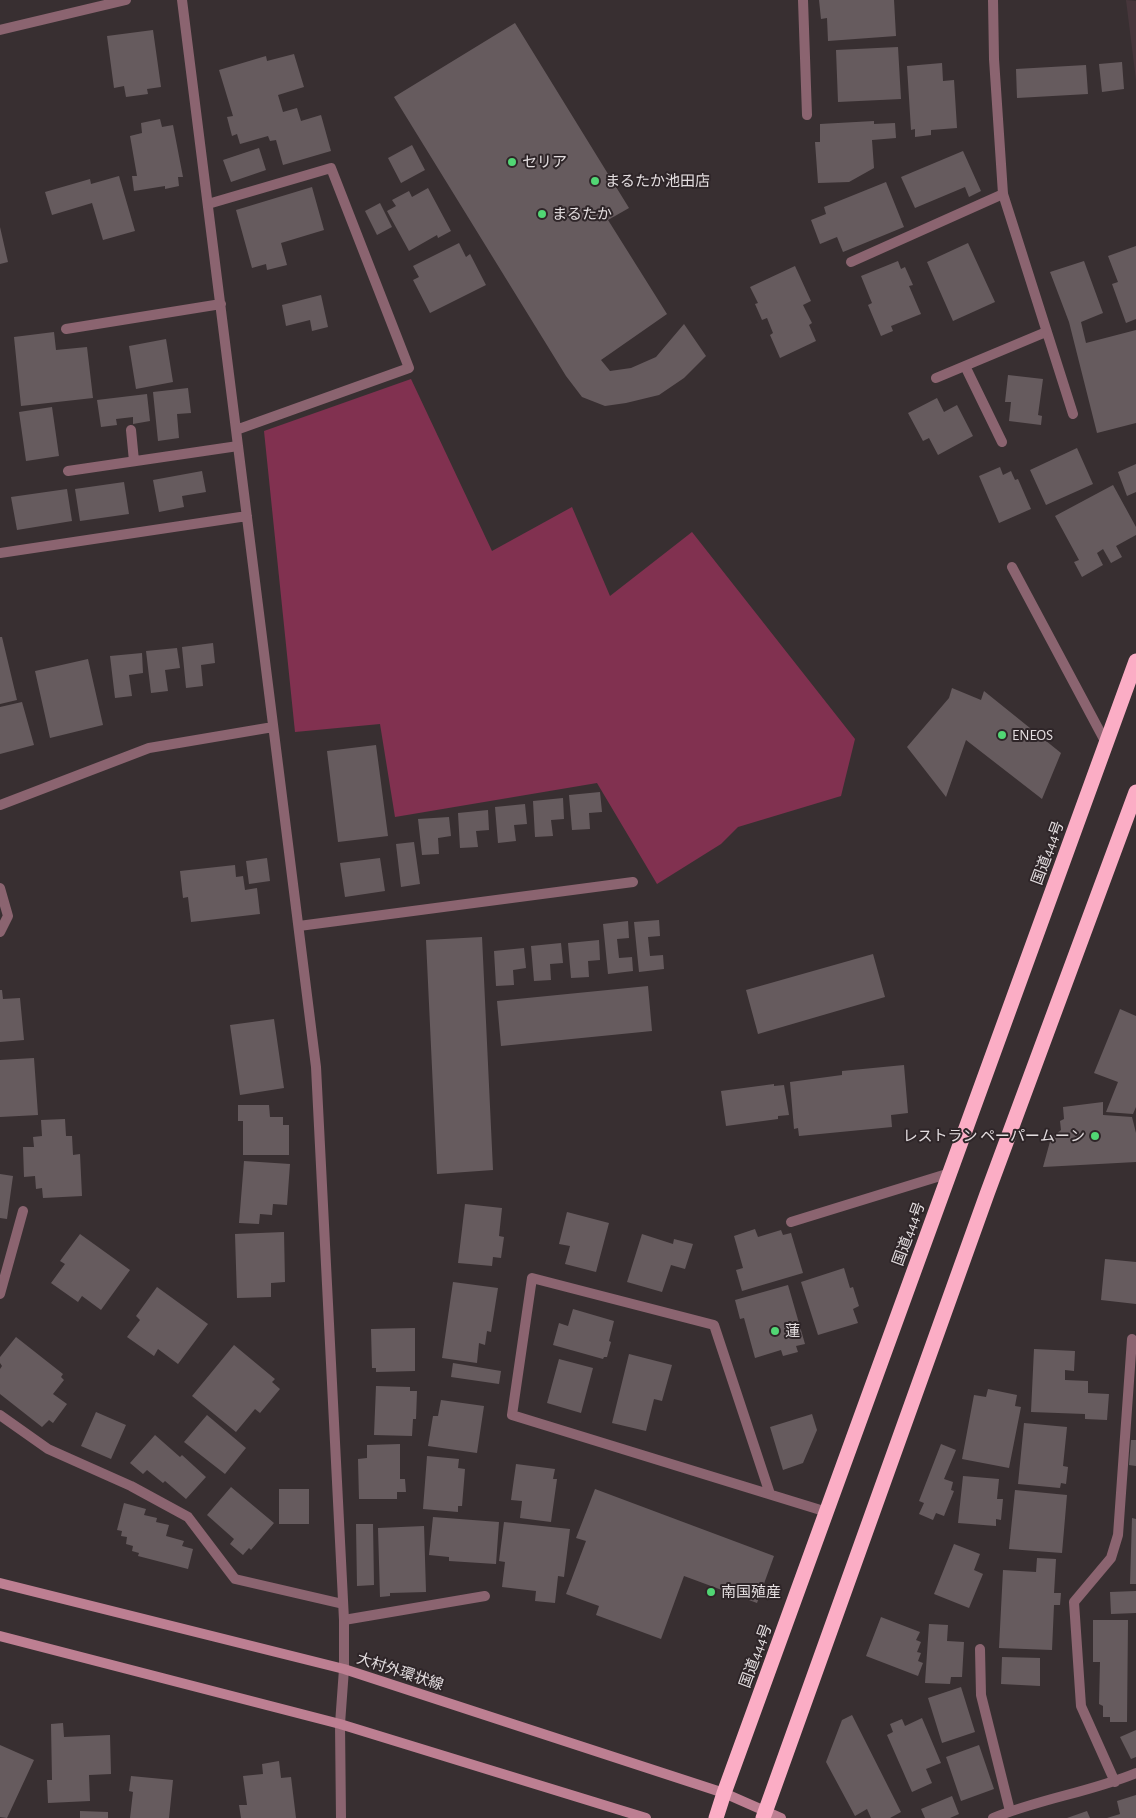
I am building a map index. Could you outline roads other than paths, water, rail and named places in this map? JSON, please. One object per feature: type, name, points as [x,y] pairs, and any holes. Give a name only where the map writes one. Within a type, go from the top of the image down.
[{"type":"highway","name":"国道444号","points":[[716,1818],[1136,661]]},
{"type":"highway","points":[[765,1814],[991,1185],[1136,792]]},
{"type":"main road","name":"大村外環状線","points":[[0,1583],[344,1669],[724,1793],[765,1814],[781,1818]]},
{"type":"main road","points":[[0,1636],[340,1724],[646,1818]]},
{"type":"street","points":[[0,30],[126,0]]},
{"type":"street","points":[[182,0],[316,1067],[344,1620],[344,1669],[340,1724],[341,1818]]},
{"type":"street","points":[[803,0],[807,115]]},
{"type":"street","points":[[993,0],[994,59],[1003,194],[1073,414]]},
{"type":"street","points":[[208,204],[331,168],[409,368],[236,430]]},
{"type":"street","points":[[851,262],[1003,194]]},
{"type":"street","points":[[66,329],[220,304]]},
{"type":"street","points":[[936,378],[1046,332]]},
{"type":"street","points":[[965,366],[1002,442]]},
{"type":"street","points":[[132,430],[134,461]]},
{"type":"street","points":[[68,471],[238,446]]},
{"type":"street","points":[[0,553],[247,516]]},
{"type":"street","points":[[1012,567],[1106,742]]},
{"type":"street","points":[[0,805],[149,748],[274,726]]},
{"type":"street","points":[[299,926],[633,882]]},
{"type":"street","points":[[0,888],[8,916],[0,932]]},
{"type":"street","points":[[791,1222],[950,1173]]},
{"type":"street","points":[[0,1294],[23,1211]]},
{"type":"street","points":[[770,1494],[714,1325],[532,1278],[512,1415],[827,1512]]},
{"type":"street","points":[[1115,1782],[1081,1706],[1074,1602],[1111,1558],[1118,1535],[1132,1339]]},
{"type":"street","points":[[0,1415],[48,1449],[131,1486],[188,1517],[235,1579],[343,1604]]},
{"type":"street","points":[[344,1620],[485,1596]]},
{"type":"street","points":[[980,1649],[981,1695],[1010,1811]]},
{"type":"street","points":[[993,1818],[1010,1811],[1115,1782],[1136,1773]]},
{"type":"place","name":"セリア","points":[[512,162]]},
{"type":"place","name":"まるたか池田店","points":[[595,181]]},
{"type":"place","name":"まるたか","points":[[542,214]]},
{"type":"place","name":"ENEOS","points":[[1002,735]]},
{"type":"place","name":"レストラン ペーパームーン","points":[[1095,1136]]},
{"type":"place","name":"蓮","points":[[775,1331]]},
{"type":"place","name":"南国殖産","points":[[711,1592]]}]
